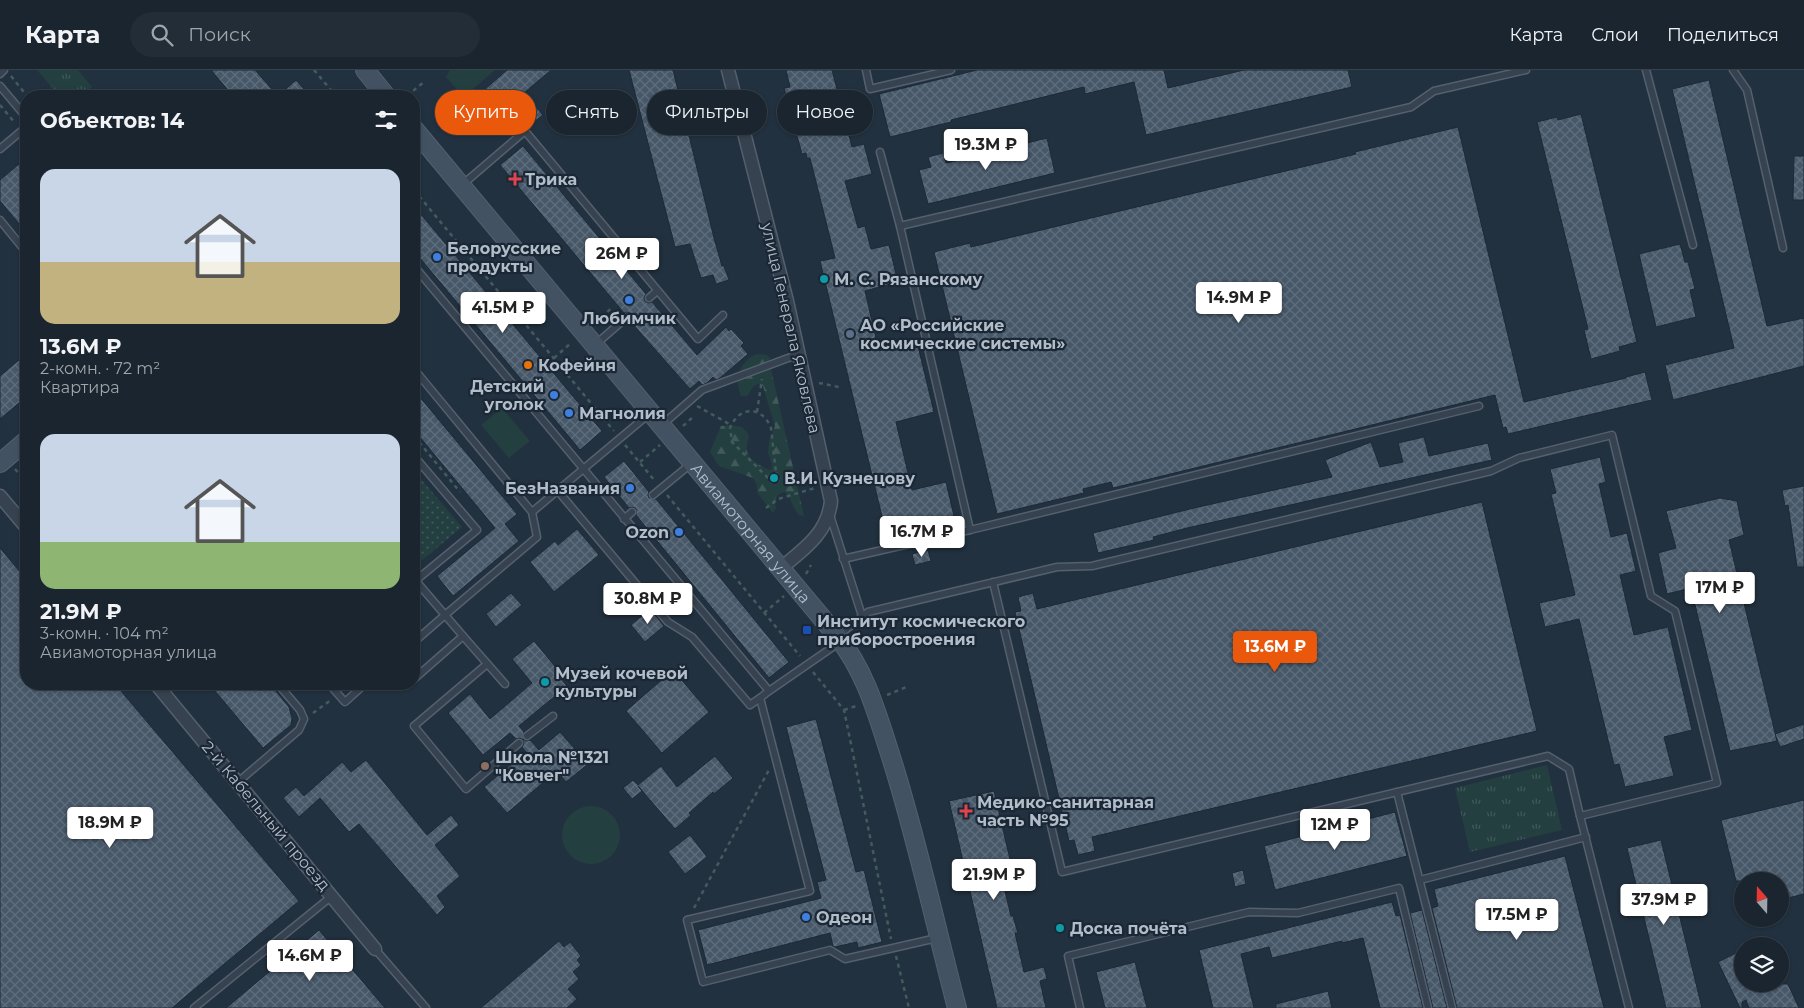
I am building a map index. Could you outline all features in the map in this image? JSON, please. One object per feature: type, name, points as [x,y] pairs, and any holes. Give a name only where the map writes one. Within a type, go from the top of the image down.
[{"type":"street","points":[[365,70],[381,90]]},
{"type":"street","name":"улица Генерала Яковлева","points":[[728,70],[799,354],[831,501],[830,514]]},
{"type":"street","name":"Авиамоторная улица","points":[[420,136],[838,639],[860,670],[873,700],[904,798],[957,1008]]},
{"type":"street","points":[[5,464],[20,448]]},
{"type":"street","points":[[0,496],[20,520]]},
{"type":"street","points":[[780,569],[818,535],[830,514]]},
{"type":"street","name":"2-й Кабельный проезд","points":[[161,690],[375,949]]},
{"type":"lane","points":[[0,74],[5,70]]},
{"type":"lane","points":[[866,70],[870,89],[951,70]]},
{"type":"lane","points":[[900,226],[1411,107],[1434,92],[1526,70]]},
{"type":"lane","points":[[1646,70],[1693,245]]},
{"type":"lane","points":[[1732,70],[1747,90],[1783,248]]},
{"type":"lane","points":[[0,86],[20,110]]},
{"type":"lane","points":[[0,148],[20,132]]},
{"type":"lane","points":[[461,186],[525,132],[698,339],[723,315]]},
{"type":"lane","points":[[880,152],[900,226],[970,530]]},
{"type":"lane","points":[[0,220],[20,245]]},
{"type":"lane","points":[[420,273],[769,692]]},
{"type":"lane","points":[[649,298],[657,291]]},
{"type":"lane","points":[[594,345],[627,317]]},
{"type":"lane","points":[[532,512],[620,438],[691,400],[702,390],[799,354]]},
{"type":"lane","points":[[420,376],[532,512],[537,537],[420,637]]},
{"type":"lane","points":[[843,559],[970,530],[1479,406]]},
{"type":"lane","points":[[558,491],[668,622],[692,636],[750,705],[807,665],[868,612],[1057,567],[1092,566],[1491,471],[1519,458],[1612,435],[1651,596],[1675,611],[1717,783],[1580,816]]},
{"type":"lane","points":[[420,463],[476,530],[420,578]]},
{"type":"lane","points":[[652,496],[692,463]]},
{"type":"lane","points":[[624,519],[632,512]]},
{"type":"lane","points":[[830,514],[862,616]]},
{"type":"lane","points":[[993,582],[1062,872],[1548,756],[1569,769],[1629,1008]]},
{"type":"lane","points":[[420,588],[505,684]]},
{"type":"lane","points":[[420,674],[464,636]]},
{"type":"lane","points":[[488,664],[414,726],[466,788],[519,743]]},
{"type":"lane","points":[[238,782],[299,730],[304,719],[300,710],[283,690]]},
{"type":"lane","points":[[334,690],[344,702],[358,690]]},
{"type":"lane","points":[[760,698],[810,890],[687,920],[703,982],[830,950],[845,959],[938,938]]},
{"type":"lane","points":[[528,736],[553,716]]},
{"type":"lane","points":[[1397,792],[1452,1008]]},
{"type":"lane","points":[[1420,880],[1586,837]]},
{"type":"lane","points":[[1080,1008],[1068,956],[1250,912],[1298,913],[1399,888],[1428,1008]]},
{"type":"lane","points":[[194,1008],[332,896]]},
{"type":"lane","points":[[375,949],[426,1008]]},
{"type":"path","points":[[5,70],[22,90]]},
{"type":"path","points":[[314,70],[331,90]]},
{"type":"path","points":[[414,90],[425,81]]},
{"type":"path","points":[[0,105],[20,125]]},
{"type":"path","points":[[420,197],[844,710],[893,947],[909,1008]]},
{"type":"path","points":[[595,322],[613,307]]},
{"type":"path","points":[[554,358],[573,341]]},
{"type":"path","points":[[758,412],[763,368]]},
{"type":"path","points":[[691,400],[696,406],[731,424]]},
{"type":"path","points":[[743,412],[758,412],[764,416],[771,428],[776,473],[779,478],[775,483],[772,483],[732,442],[730,435],[731,424],[737,416],[743,412]]},
{"type":"path","points":[[682,426],[692,417]]},
{"type":"path","points":[[640,462],[661,445]]},
{"type":"path","points":[[5,464],[20,477]]},
{"type":"path","points":[[768,478],[772,473],[776,473]]},
{"type":"path","points":[[840,482],[860,477]]},
{"type":"path","points":[[766,508],[778,499],[812,488]]},
{"type":"path","points":[[806,575],[811,565]]},
{"type":"path","points":[[764,613],[786,594]]},
{"type":"path","points":[[304,719],[339,695]]},
{"type":"path","points":[[687,920],[776,756]]},
{"type":"green space","points":[[37,70],[78,70],[92,87],[88,90],[54,90]]},
{"type":"green space","points":[[450,70],[495,70],[472,90],[458,90],[446,77]]},
{"type":"green space","points":[[756,354],[767,355],[770,358],[804,516],[799,515],[785,492],[776,497],[776,508],[773,513],[758,494],[753,478],[719,466],[710,452],[721,426],[742,427],[749,435],[747,451],[750,457],[764,468],[771,470],[772,464],[768,453],[769,442],[775,426],[763,386],[757,384],[747,396],[741,396],[738,383],[742,366]]},
{"type":"green space","points":[[502,408],[530,441],[509,458],[481,425]]},
{"type":"green space","points":[[420,478],[462,527],[420,562]]},
{"type":"green space","points":[[1547,765],[1562,830],[1470,852],[1455,788]]},
{"type":"green space","points":[[585,806],[597,806],[612,814],[620,829],[620,841],[612,856],[597,864],[585,864],[570,856],[562,841],[562,829],[570,814]]},
{"type":"building","points":[[211,70],[255,70],[273,90],[228,90]]},
{"type":"building","points":[[507,70],[551,70],[528,90],[484,90]]},
{"type":"building","points":[[629,70],[673,70],[678,90],[647,90],[647,135],[689,135],[714,238],[722,266],[724,266],[729,280],[716,284],[713,275],[701,278],[690,244],[675,247],[637,101],[637,90],[634,90]]},
{"type":"building","points":[[786,70],[832,70],[837,90],[784,90],[784,88],[790,87]]},
{"type":"building","points":[[977,70],[1164,70],[1168,88],[1244,70],[1348,70],[1352,87],[1146,135],[1134,82],[1085,94],[1084,87],[890,137],[879,94]]},
{"type":"building","points":[[296,80],[305,90],[285,90]]},
{"type":"building","points":[[1709,80],[1767,326],[1804,318],[1804,366],[1673,400],[1665,365],[1734,348],[1672,89]]},
{"type":"building","points":[[536,107],[543,115],[536,121]]},
{"type":"building","points":[[1581,114],[1637,342],[1619,347],[1620,351],[1591,359],[1584,330],[1588,329],[1537,122],[1557,117],[1558,120]]},
{"type":"building","points":[[1458,127],[1524,402],[1645,372],[1652,400],[1508,434],[1506,427],[1503,428],[1495,395],[1113,488],[1111,482],[1083,489],[1084,493],[997,514],[934,252],[970,243],[971,247],[1356,154],[1355,152]]},
{"type":"building","points":[[797,135],[849,135],[852,147],[864,144],[872,174],[845,181],[858,228],[865,226],[871,249],[889,245],[898,282],[865,291],[879,351],[917,342],[934,412],[896,422],[912,490],[946,482],[954,516],[886,533],[820,261],[835,258],[810,158],[807,158],[806,153],[802,154]]},
{"type":"building","points":[[1047,138],[1055,173],[928,204],[919,170],[931,167],[928,157],[943,153],[946,163]]},
{"type":"building","points":[[523,146],[646,294],[644,297],[645,301],[648,303],[652,302],[697,355],[726,327],[729,331],[731,329],[744,343],[741,346],[748,354],[720,378],[716,380],[713,377],[702,385],[699,381],[690,389],[630,321],[632,318],[631,314],[628,312],[624,313],[500,165]]},
{"type":"building","points":[[1794,156],[1804,156],[1804,200],[1793,200]]},
{"type":"building","points":[[20,163],[20,225],[0,201],[0,180]]},
{"type":"building","points":[[420,213],[602,431],[580,450],[420,258]]},
{"type":"building","points":[[1680,244],[1685,262],[1688,262],[1695,289],[1690,290],[1696,317],[1656,327],[1639,254]]},
{"type":"building","points":[[20,359],[20,402],[0,419],[0,376]]},
{"type":"building","points":[[420,397],[517,514],[505,524],[519,541],[453,596],[437,576],[495,528],[420,437]]},
{"type":"building","points":[[1424,437],[1429,456],[1488,443],[1492,460],[1187,528],[1153,537],[1154,540],[1098,553],[1093,533],[1332,477],[1325,460],[1371,442],[1380,467],[1403,462],[1398,443]]},
{"type":"building","points":[[1600,457],[1606,482],[1599,484],[1611,537],[1627,533],[1636,571],[1620,575],[1634,635],[1668,627],[1692,730],[1664,737],[1674,776],[1625,787],[1619,764],[1614,765],[1579,619],[1545,627],[1539,603],[1575,595],[1551,494],[1556,493],[1550,469]]},
{"type":"building","points":[[624,461],[649,492],[649,498],[656,499],[789,662],[769,678],[636,515],[636,509],[633,507],[629,508],[604,477]]},
{"type":"building","points":[[1804,486],[1804,567],[1797,567],[1788,505],[1785,506],[1782,490]]},
{"type":"building","points":[[1720,498],[1737,501],[1744,535],[1729,540],[1777,741],[1730,751],[1691,588],[1667,594],[1658,553],[1676,548],[1666,511]]},
{"type":"building","points":[[1482,502],[1537,731],[1092,837],[1095,851],[1078,855],[1074,840],[1069,841],[1015,612],[1021,611],[1018,597],[1033,593],[1037,609]]},
{"type":"building","points":[[577,529],[599,555],[554,592],[530,562],[555,541],[558,545]]},
{"type":"building","points":[[0,548],[20,572],[20,690],[120,690],[299,901],[172,1008],[0,1008]]},
{"type":"building","points":[[928,550],[931,561],[915,565],[912,554]]},
{"type":"building","points":[[511,593],[522,605],[496,627],[486,614]]},
{"type":"building","points":[[650,609],[664,626],[645,642],[631,625]]},
{"type":"building","points":[[534,641],[563,676],[560,678],[567,686],[519,726],[524,732],[523,739],[526,741],[530,740],[539,750],[560,732],[588,764],[566,782],[557,771],[507,813],[484,787],[526,752],[522,747],[524,744],[523,740],[520,738],[516,739],[510,733],[483,755],[448,713],[470,694],[490,719],[532,683],[512,659]]},
{"type":"building","points":[[673,670],[709,712],[662,753],[626,711]]},
{"type":"building","points":[[214,690],[275,690],[289,707],[292,718],[291,725],[263,748]]},
{"type":"building","points":[[816,719],[856,872],[864,870],[882,942],[858,948],[857,942],[835,947],[833,946],[830,933],[707,965],[698,930],[821,898],[817,882],[826,880],[786,727]]},
{"type":"building","points":[[1804,724],[1804,739],[1780,747],[1775,734]]},
{"type":"building","points":[[715,756],[733,778],[689,813],[691,815],[675,829],[638,786],[642,791],[632,799],[623,788],[633,780],[638,785],[661,766],[677,787]]},
{"type":"building","points":[[366,760],[427,835],[451,815],[459,825],[435,845],[460,876],[437,896],[445,907],[437,915],[359,824],[349,832],[320,798],[299,817],[283,798],[296,787],[304,796],[342,762],[351,772]]},
{"type":"building","points":[[994,791],[1013,872],[1001,875],[1011,916],[1013,916],[1018,933],[1015,933],[1024,972],[1044,967],[1047,979],[1040,981],[1046,1008],[997,1008],[949,801]]},
{"type":"building","points":[[1804,800],[1804,894],[1789,898],[1789,872],[1734,873],[1721,820]]},
{"type":"building","points":[[1395,812],[1407,856],[1275,890],[1264,846]]},
{"type":"building","points":[[690,835],[707,857],[685,874],[668,852]]},
{"type":"building","points":[[1661,840],[1702,1008],[1666,1008],[1627,848]]},
{"type":"building","points":[[1565,856],[1604,1008],[1457,1008],[1432,908],[1438,906],[1434,889]]},
{"type":"building","points":[[1243,870],[1246,884],[1235,887],[1232,873]]},
{"type":"building","points":[[1392,902],[1396,916],[1400,915],[1423,1008],[1380,1008],[1363,938],[1342,943],[1342,941],[1272,958],[1269,947],[1241,954],[1254,1008],[1213,1008],[1199,950]]},
{"type":"building","points":[[1422,910],[1447,1008],[1433,1008],[1410,913]]},
{"type":"building","points":[[319,930],[385,1008],[226,1008]]},
{"type":"building","points":[[559,941],[564,947],[570,942],[581,956],[577,960],[581,965],[573,972],[579,979],[568,989],[577,999],[567,1008],[481,1008]]},
{"type":"building","points":[[1734,954],[1734,992],[1789,992],[1789,986],[1799,1008],[1749,1008],[1746,1000],[1742,1002],[1742,1008],[1740,1008],[1718,962]]},
{"type":"building","points":[[1135,962],[1147,1008],[1105,1008],[1096,972]]},
{"type":"building","points":[[1328,991],[1332,1008],[1276,1008],[1276,1004]]},
{"type":"place","name":"Трика","points":[[515,179]]},
{"type":"place","name":"Белорусские продукты","points":[[437,257]]},
{"type":"place","name":"М. С. Рязанскому","points":[[824,279]]},
{"type":"place","name":"Любимчик","points":[[629,300]]},
{"type":"place","name":"АО «Российские космические системы»","points":[[850,334]]},
{"type":"place","name":"Кофейня","points":[[528,365]]},
{"type":"place","name":"Детский уголок","points":[[554,395]]},
{"type":"place","name":"Магнолия","points":[[569,413]]},
{"type":"place","name":"В.И. Кузнецову","points":[[774,478]]},
{"type":"place","name":"БезНазвания","points":[[630,488]]},
{"type":"place","name":"Ozon","points":[[679,532]]},
{"type":"place","name":"Институт космического приборостроения","points":[[807,630]]},
{"type":"place","name":"Музей кочевой культуры","points":[[545,682]]},
{"type":"place","name":"Школа №1321 \"Ковчег\"","points":[[485,766]]},
{"type":"place","name":"Медико-санитарная часть №95","points":[[966,811]]},
{"type":"place","name":"Одеон","points":[[806,917]]},
{"type":"place","name":"Доска почёта","points":[[1060,928]]}]
